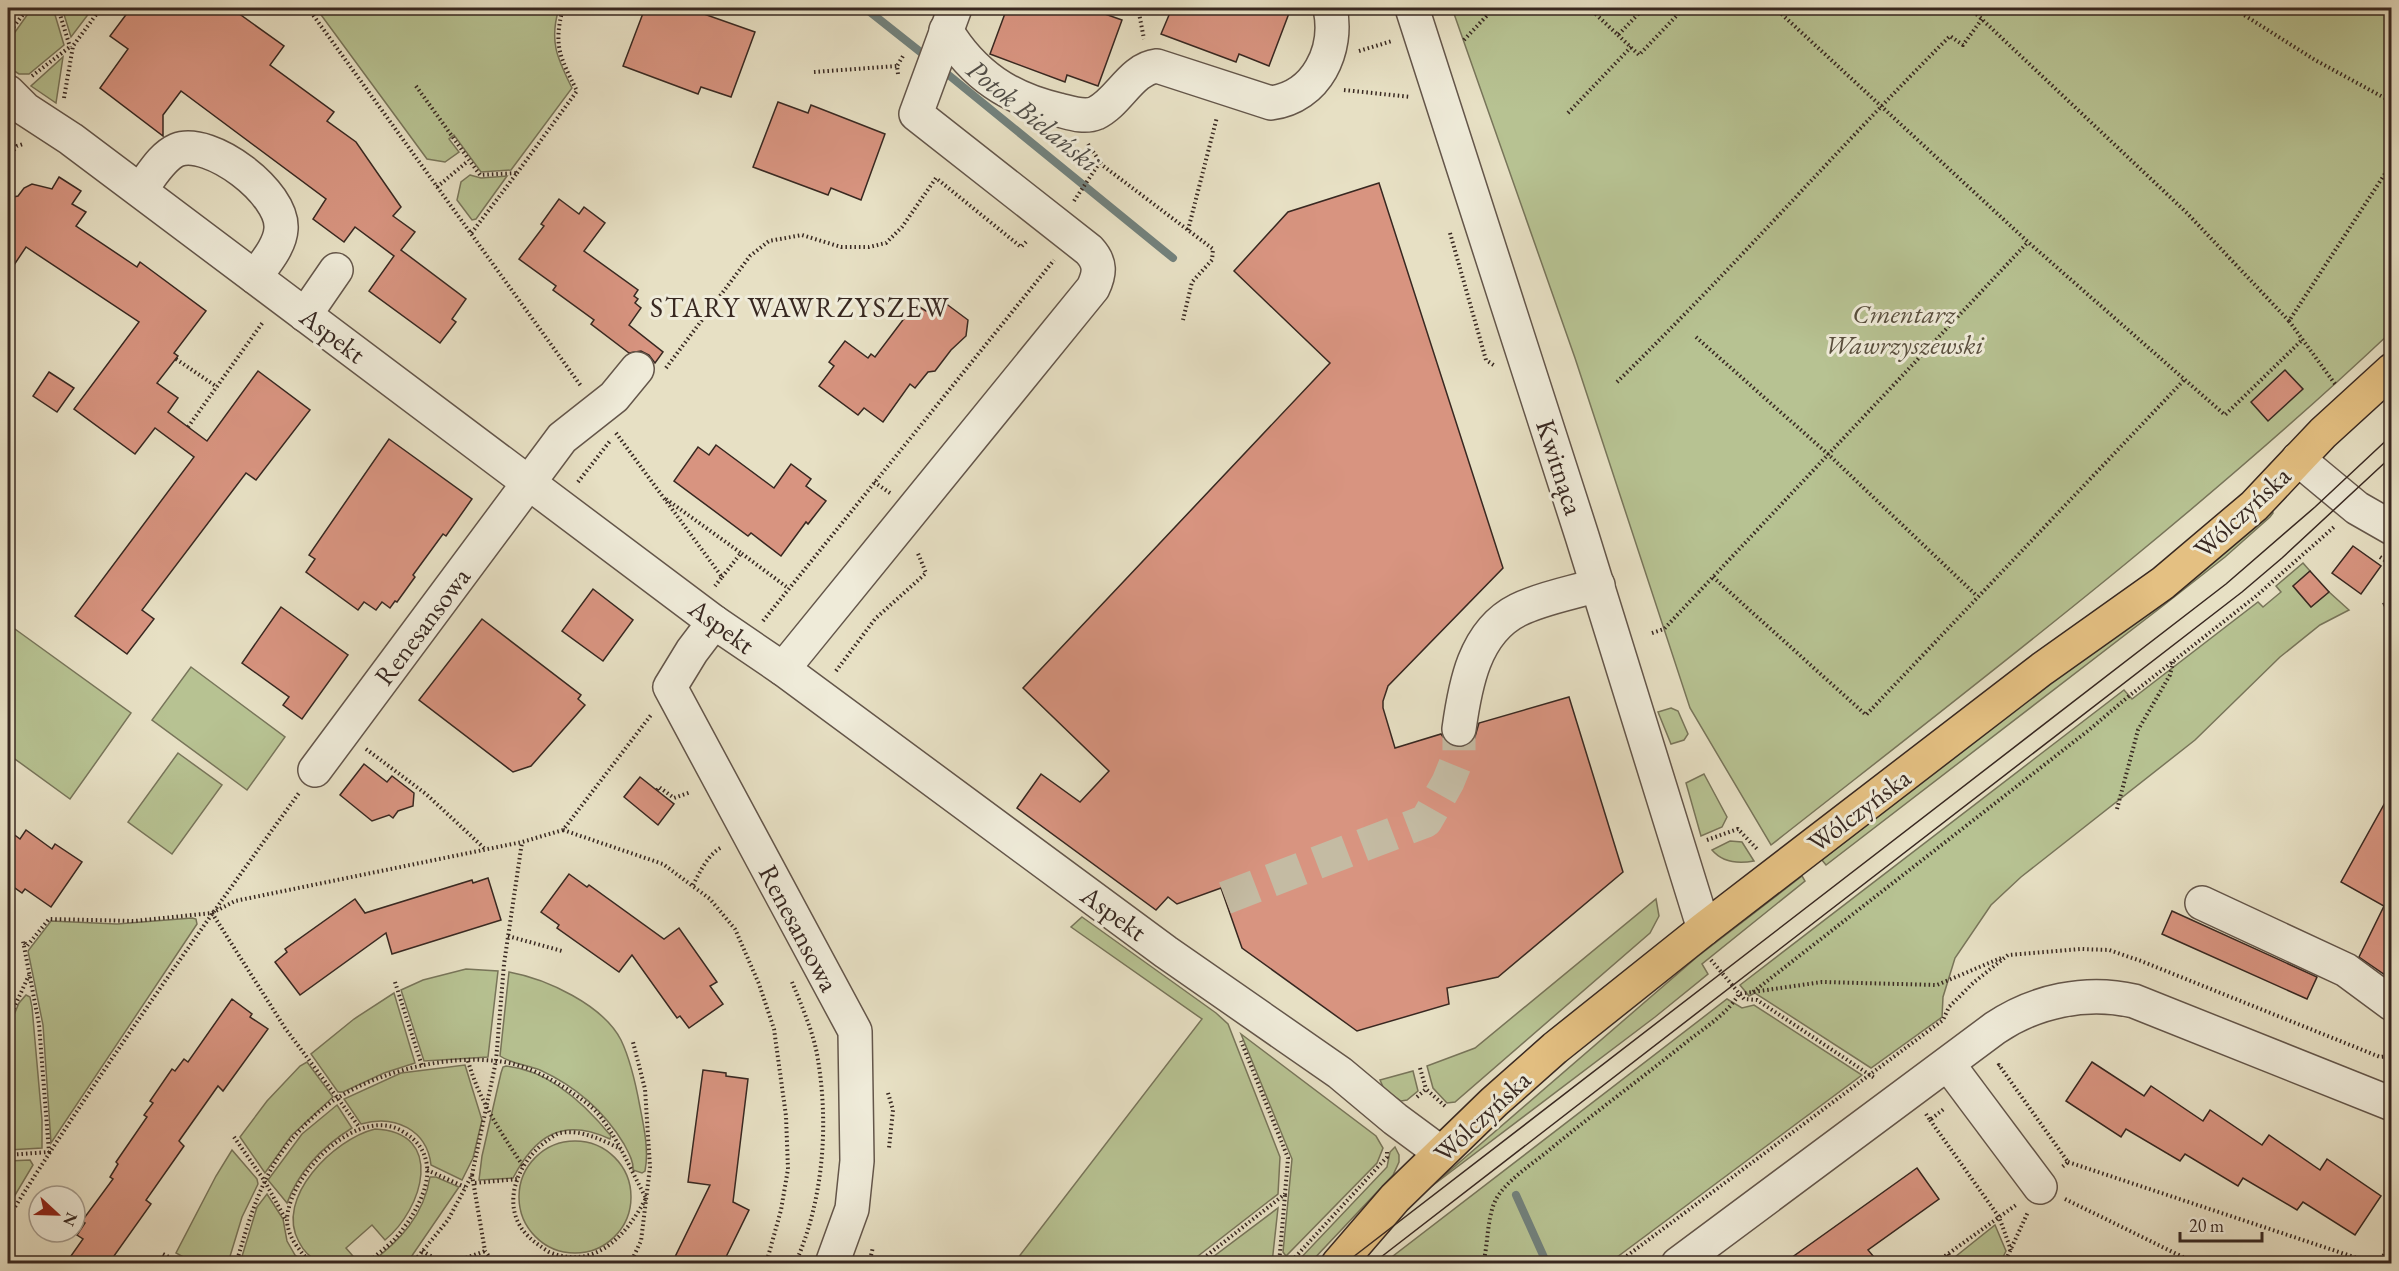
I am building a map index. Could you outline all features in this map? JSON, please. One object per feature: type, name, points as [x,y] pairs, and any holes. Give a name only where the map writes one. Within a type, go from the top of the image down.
[{"type":"main road","name":"Wólczyńska","points":[[1338,1263],[1395,1197],[1555,1048],[1712,941],[2042,669],[2163,584],[2254,506],[2298,459],[2391,370]]},
{"type":"street","points":[[947,29],[966,59],[1003,89],[1031,104],[1080,115],[1098,112],[1108,105],[1143,69],[1150,67],[1163,67],[1271,103],[1286,101],[1307,87],[1320,72],[1329,56],[1334,34],[1330,8]]},
{"type":"street","name":"Kwitnąca","points":[[1412,8],[1712,941]]},
{"type":"street","points":[[783,669],[1094,288],[1098,276],[1099,267],[1089,250],[921,100],[947,29]]},
{"type":"street","name":"Aspekt","points":[[16,103],[71,139],[140,190],[560,506],[711,608],[783,669],[1166,952],[1340,1073],[1395,1119],[1441,1153]]},
{"type":"street","points":[[140,190],[166,157],[178,150],[198,147],[222,157],[260,186],[275,206],[281,227],[271,254],[255,277]]},
{"type":"street","points":[[305,315],[336,270]]},
{"type":"street","name":"Renesansowa","points":[[315,770],[562,438],[612,423],[615,397],[648,373]]},
{"type":"street","points":[[2298,459],[2345,500],[2391,528]]},
{"type":"street","points":[[1459,729],[1466,684],[1477,655],[1493,630],[1517,610],[1598,585]]},
{"type":"street","name":"Renesansowa","points":[[711,608],[692,651],[670,687],[855,1031],[858,1161],[852,1209],[832,1263]]},
{"type":"street","points":[[2202,903],[2346,970],[2391,1004]]},
{"type":"street","points":[[1678,1263],[2014,1015],[2064,1000],[2115,996],[2134,1000],[2391,1104]]},
{"type":"street","points":[[1948,1064],[2040,1187]]},
{"type":"path","points":[[8,34],[27,8]]},
{"type":"path","points":[[58,8],[72,46],[63,103]]},
{"type":"path","points":[[16,103],[72,46],[100,8]]},
{"type":"path","points":[[308,8],[470,235],[612,423],[661,496],[722,577]]},
{"type":"path","points":[[470,235],[577,91],[559,50],[557,37],[563,8]]},
{"type":"path","points":[[1464,40],[1494,8]]},
{"type":"path","points":[[1589,8],[1639,55],[1684,8]]},
{"type":"path","points":[[1618,35],[1644,8]]},
{"type":"path","points":[[1775,8],[2028,242],[2225,415],[2303,339]]},
{"type":"path","points":[[1973,8],[2187,213],[2289,321],[2336,384]]},
{"type":"path","points":[[2233,8],[2315,60],[2391,102]]},
{"type":"path","points":[[1617,382],[1676,325],[1880,105],[1950,36],[1963,45],[1982,19]]},
{"type":"path","points":[[1568,113],[1630,47]]},
{"type":"path","points":[[814,72],[897,66]]},
{"type":"path","points":[[416,86],[480,175],[517,173]]},
{"type":"path","points":[[1307,87],[1411,97]]},
{"type":"path","points":[[1188,230],[1225,88]]},
{"type":"path","points":[[1080,115],[1084,138],[1100,162],[1213,249],[1212,260],[1192,282],[1183,320]]},
{"type":"path","points":[[437,187],[468,161]]},
{"type":"path","points":[[1077,197],[1100,162]]},
{"type":"path","points":[[2289,321],[2391,163]]},
{"type":"path","points":[[648,373],[750,256],[769,241],[802,235],[842,247],[869,248],[886,243],[902,227],[936,178],[1021,247],[1033,236]]},
{"type":"path","points":[[1652,633],[1664,629],[2028,242]]},
{"type":"path","points":[[661,496],[788,588],[1057,257]]},
{"type":"path","points":[[188,427],[266,319]]},
{"type":"path","points":[[1696,337],[1829,455],[1977,596]]},
{"type":"path","points":[[176,359],[217,387]]},
{"type":"path","points":[[1713,578],[1866,715],[2185,380]]},
{"type":"path","points":[[560,506],[612,423]]},
{"type":"path","points":[[1753,992],[2043,767],[2254,597],[2339,523]]},
{"type":"path","points":[[711,608],[722,577],[741,553]]},
{"type":"path","points":[[2383,605],[2391,601]]},
{"type":"path","points":[[2117,809],[2138,730],[2170,675],[2173,661]]},
{"type":"path","points":[[563,830],[582,802],[650,717],[655,706]]},
{"type":"path","points":[[650,717],[655,726]]},
{"type":"path","points":[[344,732],[426,794],[485,848]]},
{"type":"path","points":[[8,1218],[49,1152],[212,913],[315,770]]},
{"type":"path","points":[[686,783],[697,801]]},
{"type":"path","points":[[657,790],[659,786],[674,798],[691,792]]},
{"type":"path","points":[[49,1152],[39,1024],[23,941],[27,946],[50,919],[134,921],[212,913],[235,901],[522,842],[563,830],[663,864],[710,898],[735,929],[759,984],[774,1029],[786,1116],[788,1169],[781,1210],[766,1263]]},
{"type":"path","points":[[717,838],[728,857]]},
{"type":"path","points":[[412,1263],[448,1220],[472,1175],[496,1060],[508,936],[522,842]]},
{"type":"path","points":[[693,885],[703,866],[717,850],[722,848]]},
{"type":"path","points":[[212,913],[285,1028],[360,1128]]},
{"type":"path","points":[[508,936],[562,951]]},
{"type":"path","points":[[1712,941],[1711,960],[1744,999],[1757,1000],[1869,1076],[1907,1096],[1921,1107],[1999,1217],[2011,1250]]},
{"type":"path","points":[[1739,994],[1822,982],[1937,985],[2008,955]]},
{"type":"path","points":[[8,1021],[29,974]]},
{"type":"path","points":[[790,978],[807,1020],[818,1060],[823,1123],[816,1203],[795,1263]]},
{"type":"path","points":[[395,982],[422,1066]]},
{"type":"path","points":[[1483,1263],[1487,1249],[1488,1226],[1499,1194],[1582,1123],[1702,1030],[1734,1003],[1739,994]]},
{"type":"path","points":[[1237,1031],[1288,1158],[1279,1263]]},
{"type":"path","points":[[630,1263],[641,1241],[650,1167],[645,1089],[633,1042]]},
{"type":"path","points":[[236,1263],[264,1180],[291,1140],[338,1098],[380,1078],[422,1066],[496,1060],[525,1067],[554,1081],[577,1096],[598,1114],[621,1149],[646,1198]]},
{"type":"path","points":[[468,1061],[476,1089],[486,1109],[523,1166]]},
{"type":"path","points":[[1930,1120],[2000,1065],[2068,1162],[2378,1263],[2391,1236]]},
{"type":"path","points":[[1420,1068],[1426,1089]]},
{"type":"path","points":[[287,1221],[292,1201],[303,1177],[320,1157],[339,1141],[360,1128],[382,1123],[401,1130],[416,1140],[425,1157],[427,1170],[424,1190],[412,1213],[393,1240],[366,1263]]},
{"type":"path","points":[[621,1149],[601,1139],[579,1133],[558,1133],[535,1149],[523,1166],[518,1179],[514,1201],[519,1222],[532,1241],[556,1256],[578,1262],[597,1257],[620,1240],[646,1198]]},
{"type":"path","points":[[234,1137],[264,1180],[287,1221],[293,1242],[307,1260],[316,1263]]},
{"type":"path","points":[[8,1155],[49,1152]]},
{"type":"path","points":[[1934,1263],[2040,1187],[2068,1162]]},
{"type":"path","points":[[427,1170],[465,1186]]},
{"type":"path","points":[[472,1175],[485,1251],[495,1263]]},
{"type":"path","points":[[475,1183],[518,1179]]},
{"type":"path","points":[[2004,1263],[2040,1187]]},
{"type":"path","points":[[2040,1187],[2197,1263]]},
{"type":"path","points":[[1196,1263],[1285,1194]]},
{"type":"path","points":[[422,1251],[447,1263],[485,1251]]},
{"type":"path","points":[[163,1254],[182,1263]]},
{"type":"path","points":[[1948,1254],[1953,1263]]},
{"type":"green space","points":[[32,8],[53,8],[64,45],[29,74],[19,74],[8,67],[8,42]]},
{"type":"green space","points":[[62,8],[93,8],[71,37]]},
{"type":"green space","points":[[316,8],[559,8],[555,30],[556,49],[572,88],[511,170],[481,172],[454,135],[449,139],[459,152],[445,162],[427,159]]},
{"type":"green space","name":"Cmentarz Wawrzyszewski","points":[[1452,8],[2391,8],[2391,332],[2317,400],[2165,531],[1771,845],[1690,708],[1575,358]]},
{"type":"green space","points":[[63,57],[56,103],[31,86]]},
{"type":"green space","points":[[470,175],[481,178],[507,176],[476,219],[472,220],[457,200],[461,182]]},
{"type":"green space","points":[[2272,508],[2273,513],[2270,517],[2225,557],[2164,605],[1826,865],[1822,860]]},
{"type":"green space","points":[[2303,563],[2310,571],[2293,586],[2311,607],[2329,592],[2349,610],[2320,625],[2280,657],[2195,740],[2021,877],[1991,905],[1955,958],[1943,997],[1942,1017],[1871,1068],[1755,993],[1749,996],[1740,985],[2124,690],[2132,699],[2258,602],[2263,607],[2281,592],[2276,586]]},
{"type":"green space","points":[[8,624],[131,713],[70,799],[8,754]]},
{"type":"green space","points":[[191,667],[285,737],[247,790],[152,720]]},
{"type":"green space","points":[[1671,708],[1678,711],[1688,734],[1684,740],[1671,744],[1658,712]]},
{"type":"green space","points":[[178,753],[222,785],[172,854],[128,822]]},
{"type":"green space","points":[[1704,774],[1727,817],[1722,827],[1701,836],[1686,783]]},
{"type":"green space","points":[[1730,841],[1742,842],[1754,861],[1731,862],[1721,858],[1712,850]]},
{"type":"green space","points":[[1802,876],[1805,881],[1702,964],[1708,974],[1655,1017],[1432,1186],[1697,957]]},
{"type":"green space","points":[[1656,899],[1659,916],[1650,933],[1455,1102],[1447,1103],[1433,1088],[1427,1066],[1475,1048]]},
{"type":"green space","points":[[1082,917],[1228,1024],[1280,1157],[1278,1194],[1189,1263],[1014,1263],[1202,1019],[1071,927]]},
{"type":"green space","points":[[196,919],[197,924],[51,1143],[43,1025],[28,951],[51,921],[117,924]]},
{"type":"green space","points":[[466,969],[498,971],[488,1057],[424,1061],[401,990],[423,980]]},
{"type":"green space","points":[[509,972],[556,987],[588,1005],[613,1027],[625,1048],[635,1082],[646,1139],[645,1171],[642,1173],[633,1170],[633,1163],[616,1132],[598,1110],[577,1092],[553,1076],[500,1056]]},
{"type":"green space","points":[[394,993],[415,1063],[338,1092],[311,1054],[354,1019]]},
{"type":"green space","points":[[26,995],[30,997],[32,1007],[42,1120],[42,1148],[8,1150],[8,1029],[19,1003]]},
{"type":"green space","points":[[1727,999],[1742,1008],[1754,1005],[1862,1075],[1609,1263],[1384,1263]]},
{"type":"green space","points":[[1241,1034],[1376,1136],[1383,1148],[1377,1163],[1286,1256],[1283,1252],[1292,1159]]},
{"type":"green space","points":[[307,1062],[333,1097],[291,1136],[265,1173],[240,1137],[267,1101],[300,1066]]},
{"type":"green space","points":[[465,1065],[482,1120],[473,1158],[462,1180],[431,1165],[423,1142],[416,1134],[397,1123],[386,1121],[361,1124],[344,1099],[401,1073]]},
{"type":"green space","points":[[503,1067],[537,1074],[565,1090],[590,1112],[611,1136],[610,1139],[578,1130],[552,1134],[531,1151],[513,1178],[479,1180],[482,1156],[501,1073]]},
{"type":"green space","points":[[1413,1071],[1418,1091],[1407,1100],[1401,1101],[1384,1089],[1380,1080]]},
{"type":"green space","points":[[337,1105],[352,1128],[313,1160],[298,1180],[287,1203],[268,1180],[302,1134]]},
{"type":"green space","points":[[375,1129],[397,1133],[412,1143],[419,1157],[421,1174],[417,1192],[409,1210],[385,1240],[372,1225],[346,1248],[359,1263],[333,1264],[318,1261],[302,1248],[293,1225],[295,1207],[301,1190],[326,1158],[342,1145]]},
{"type":"green space","points":[[575,1141],[596,1146],[614,1158],[626,1176],[631,1197],[626,1218],[614,1236],[596,1248],[575,1253],[554,1248],[536,1236],[524,1218],[519,1197],[524,1176],[536,1158],[554,1146]]},
{"type":"green space","points":[[1395,1147],[1399,1155],[1399,1162],[1393,1175],[1310,1263],[1295,1264],[1387,1167],[1390,1152]]},
{"type":"green space","points":[[232,1150],[257,1179],[258,1184],[242,1217],[228,1263],[194,1263],[176,1253]]},
{"type":"green space","points":[[30,1160],[33,1165],[8,1207],[8,1161]]},
{"type":"green space","points":[[430,1177],[436,1177],[459,1187],[407,1263],[370,1263],[391,1246],[409,1226],[422,1203]]},
{"type":"green space","points":[[267,1194],[283,1219],[287,1241],[295,1255],[305,1263],[240,1263],[257,1207]]},
{"type":"green space","points":[[1278,1208],[1272,1263],[1205,1263]]},
{"type":"green space","points":[[1995,1225],[2006,1251],[2000,1263],[1957,1263],[1955,1257]]},
{"type":"building","points":[[131,8],[231,8],[284,46],[270,65],[334,112],[327,121],[356,142],[401,207],[393,216],[415,232],[401,250],[466,299],[452,319],[456,322],[440,343],[369,291],[394,256],[355,227],[344,242],[313,219],[326,199],[181,91],[163,115],[163,136],[100,88],[128,49],[110,36]]},
{"type":"building","points":[[645,8],[687,8],[755,32],[731,97],[701,87],[698,94],[623,66]]},
{"type":"building","points":[[1007,8],[1088,8],[1122,20],[1098,86],[1067,75],[1065,82],[990,54]]},
{"type":"building","points":[[1172,8],[1291,8],[1269,66],[1239,54],[1236,62],[1161,34]]},
{"type":"building","points":[[778,102],[808,113],[811,105],[885,134],[861,200],[831,188],[828,195],[753,167]]},
{"type":"building","points":[[59,177],[81,191],[72,204],[86,212],[76,226],[137,267],[140,262],[206,311],[174,353],[178,356],[157,383],[178,398],[168,412],[207,441],[258,371],[310,410],[256,480],[246,473],[142,610],[154,619],[127,654],[75,616],[194,457],[155,428],[135,454],[74,409],[139,322],[26,247],[8,274],[8,198],[18,196],[24,188],[32,184],[52,189]]},
{"type":"building","points":[[1379,183],[1503,568],[1388,686],[1383,708],[1395,748],[1441,734],[1448,744],[1465,747],[1474,740],[1479,723],[1569,697],[1623,872],[1498,977],[1447,988],[1449,1004],[1357,1031],[1242,948],[1221,888],[1177,904],[1168,897],[1156,910],[1017,808],[1041,774],[1080,802],[1109,771],[1023,688],[1330,363],[1234,271],[1288,212]]},
{"type":"building","points":[[559,199],[579,214],[584,207],[605,223],[584,251],[638,290],[634,296],[638,299],[635,303],[641,308],[629,325],[663,352],[655,363],[649,355],[641,351],[629,353],[591,324],[594,320],[553,290],[556,286],[519,259],[544,226],[541,224]]},
{"type":"building","points":[[937,297],[968,320],[966,336],[951,350],[935,371],[928,372],[915,388],[910,384],[883,422],[864,408],[858,415],[819,386],[834,366],[829,362],[845,341],[868,358],[871,354],[875,357],[915,304],[926,311]]},
{"type":"building","points":[[2285,370],[2303,389],[2268,421],[2251,402]]},
{"type":"building","points":[[49,372],[74,388],[57,412],[33,396]]},
{"type":"building","points":[[389,439],[472,499],[446,536],[443,534],[413,575],[415,577],[397,602],[395,601],[390,608],[382,602],[376,610],[364,602],[358,610],[306,572],[315,559],[309,555]]},
{"type":"building","points":[[716,445],[774,488],[791,464],[811,479],[806,486],[826,501],[808,524],[806,522],[781,556],[751,533],[748,536],[674,481],[698,447],[709,455]]},
{"type":"building","points":[[2353,546],[2381,566],[2361,594],[2332,573]]},
{"type":"building","points":[[2310,571],[2329,592],[2311,607],[2293,586]]},
{"type":"building","points":[[593,589],[633,620],[603,661],[562,631]]},
{"type":"building","points":[[281,607],[348,655],[302,719],[283,705],[289,697],[242,663]]},
{"type":"building","points":[[482,619],[581,695],[578,699],[585,705],[531,766],[513,772],[419,700]]},
{"type":"building","points":[[364,764],[387,782],[392,776],[414,793],[413,806],[398,811],[393,818],[389,815],[372,821],[340,795]]},
{"type":"building","points":[[640,777],[674,804],[658,825],[624,797]]},
{"type":"building","points":[[2391,792],[2391,979],[2359,957],[2384,906],[2341,882]]},
{"type":"building","points":[[8,830],[20,839],[26,830],[52,849],[55,844],[82,862],[51,907],[25,889],[22,893],[8,883]]},
{"type":"building","points":[[569,874],[587,887],[589,885],[664,939],[679,928],[717,982],[710,986],[723,1004],[689,1028],[680,1016],[677,1018],[632,955],[619,972],[557,928],[559,925],[541,912]]},
{"type":"building","points":[[488,878],[501,920],[392,954],[386,933],[300,995],[275,962],[287,952],[285,949],[355,899],[365,913],[472,880],[473,883]]},
{"type":"building","points":[[2172,911],[2317,977],[2307,999],[2162,934]]},
{"type":"building","points":[[232,999],[252,1014],[250,1017],[268,1029],[223,1091],[218,1086],[179,1141],[184,1146],[146,1200],[151,1204],[109,1263],[66,1263],[79,1244],[87,1244],[87,1214],[113,1179],[110,1177],[118,1164],[116,1162],[147,1117],[144,1115],[153,1103],[150,1101],[172,1069],[175,1071],[184,1059],[188,1062]]},
{"type":"building","points":[[2092,1062],[2144,1096],[2151,1086],[2203,1121],[2210,1110],[2262,1145],[2269,1135],[2320,1170],[2327,1159],[2381,1196],[2355,1235],[2303,1202],[2297,1210],[2243,1178],[2238,1186],[2185,1154],[2180,1161],[2126,1129],[2121,1137],[2066,1101]]},
{"type":"building","points":[[703,1070],[748,1079],[733,1202],[749,1210],[723,1263],[672,1263],[710,1185],[688,1182]]},
{"type":"building","points":[[1917,1168],[1939,1199],[1868,1250],[1879,1263],[1784,1263]]},
{"type":"waterway","name":"Potok Bielański","points":[[865,8],[928,58]]},
{"type":"waterway","name":"Potok Bielański","points":[[940,68],[1173,258]]},
{"type":"waterway","name":"Potok Bielański","points":[[1516,1195],[1547,1264]]},
{"type":"tunnel","points":[[1225,898],[1426,821],[1448,782],[1459,755],[1459,729]]},
{"type":"tram line","points":[[1344,1264],[2226,584],[2315,507],[2392,435]]},
{"type":"tram line","points":[[1372,1264],[2242,592],[2392,456]]},
{"type":"district","name":"STARY WAWRZYSZEW","points":[[800,307]]}]
